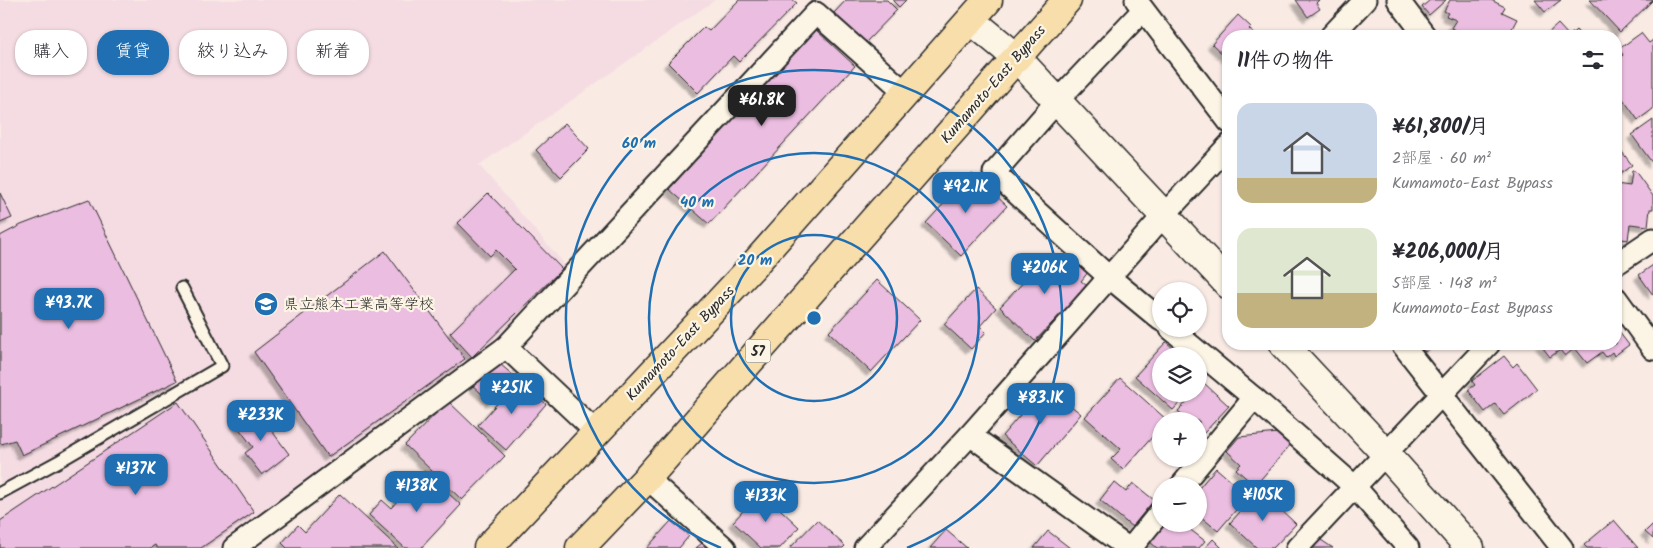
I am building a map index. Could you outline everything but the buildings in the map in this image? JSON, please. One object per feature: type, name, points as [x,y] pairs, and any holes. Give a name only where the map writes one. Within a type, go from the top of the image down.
[{"type":"highway","name":"Kumamoto-East Bypass","points":[[488,548],[751,268],[988,0]]},
{"type":"highway","name":"Kumamoto-East Bypass","points":[[580,548],[647,478],[1068,0]]},
{"type":"street","points":[[1337,30],[1365,0]]},
{"type":"street","points":[[1398,0],[1420,30]]},
{"type":"street","points":[[1152,313],[1109,277],[994,173],[1140,5],[1222,113]]},
{"type":"street","points":[[234,548],[506,347],[816,13],[906,93]]},
{"type":"street","points":[[971,20],[1016,57],[1222,277]]},
{"type":"street","points":[[865,548],[970,435],[1164,215],[1222,153]]},
{"type":"street","points":[[1622,260],[1653,239]]},
{"type":"street","points":[[1622,306],[1653,349]]},
{"type":"street","points":[[1181,337],[1254,398],[1355,487],[1408,548]]},
{"type":"street","points":[[506,347],[596,432]]},
{"type":"street","points":[[1289,350],[1386,454],[1470,548]]},
{"type":"street","points":[[1407,350],[1562,548]]},
{"type":"street","points":[[1297,548],[1483,350]]},
{"type":"street","points":[[1188,477],[1254,398]]},
{"type":"street","points":[[970,435],[1129,548],[1152,521]]},
{"type":"street","points":[[647,478],[725,548]]},
{"type":"lane","points":[[0,493],[61,460],[222,366],[182,288]]},
{"type":"shaded area","name":"県立熊本工業高等学校","points":[[0,0],[715,0],[479,165],[566,266],[496,341],[217,548],[0,548]]},
{"type":"place","name":"県立熊本工業高等学校","points":[[266,304]]}]
